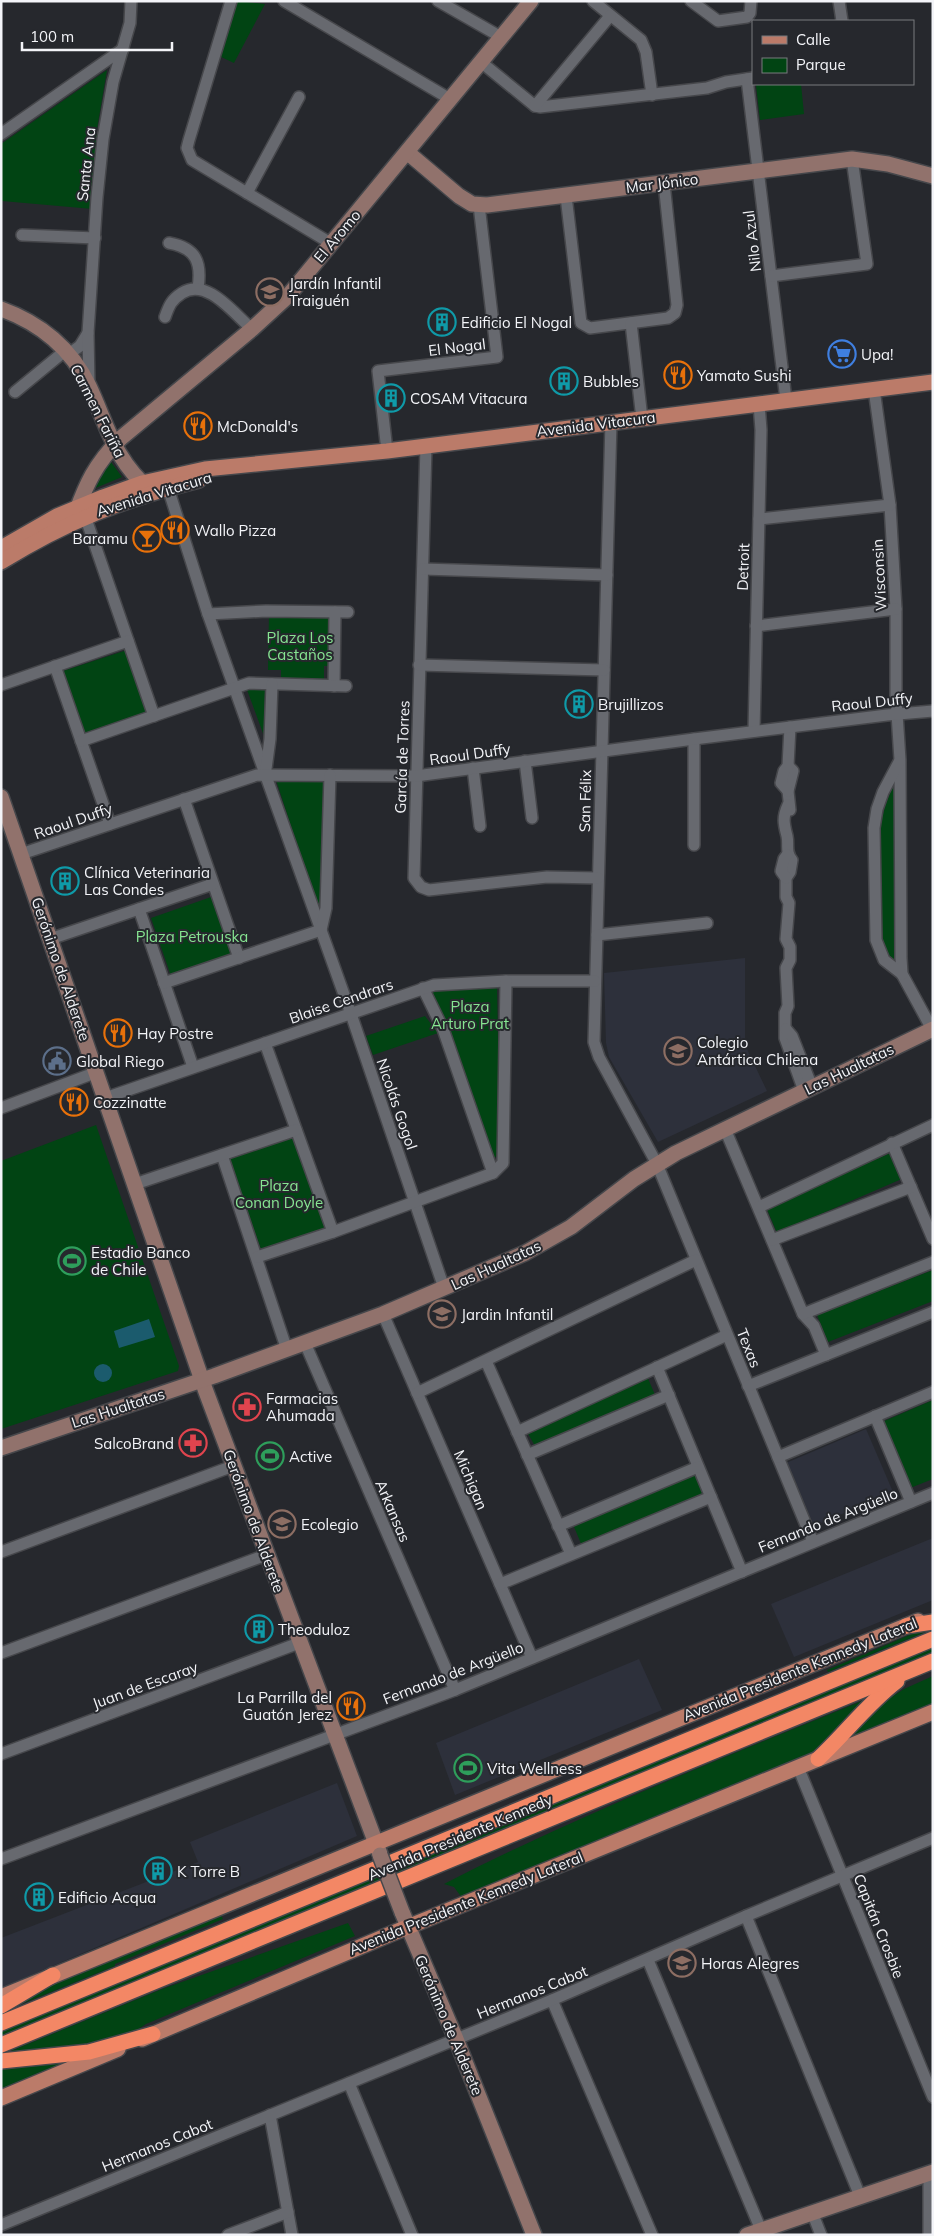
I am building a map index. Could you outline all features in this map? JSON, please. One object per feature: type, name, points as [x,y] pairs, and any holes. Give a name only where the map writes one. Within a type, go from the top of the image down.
[{"type":"highway","points":[[906,1626],[933,1622]]},
{"type":"highway","name":"Avenida Presidente Kennedy","points":[[1,2023],[933,1639]]},
{"type":"highway","points":[[818,1759],[874,1700],[897,1681],[930,1662]]},
{"type":"highway","name":"Avenida Presidente Kennedy","points":[[1,2045],[930,1662]]},
{"type":"highway","points":[[1,2006],[52,1975]]},
{"type":"highway","points":[[1,2061],[89,2052],[153,2034]]},
{"type":"main road","name":"Avenida Vitacura","points":[[1,548],[147,488],[205,469],[387,451],[933,382]]},
{"type":"main road","name":"Avenida Vitacura","points":[[147,488],[168,488],[259,465]]},
{"type":"main road","name":"Avenida Vitacura","points":[[1,562],[78,515]]},
{"type":"main road","name":"Avenida Presidente Kennedy Lateral","points":[[1,1997],[52,1975],[378,1849],[933,1615]]},
{"type":"main road","name":"Avenida Presidente Kennedy Lateral","points":[[1,2098],[408,1927],[933,1712]]},
{"type":"street","name":"Santa Ana","points":[[89,386],[88,333],[96,197],[103,131],[113,82],[130,23],[131,1]]},
{"type":"street","points":[[231,1],[188,148],[192,160],[332,244]]},
{"type":"street","points":[[284,1],[450,100]]},
{"type":"street","points":[[438,1],[501,37]]},
{"type":"street","name":"El Aromo","points":[[78,515],[93,473],[114,445],[252,329],[288,296],[531,1]]},
{"type":"street","points":[[593,1],[641,40],[644,46],[652,95]]},
{"type":"street","points":[[691,1],[718,21],[747,17],[750,13],[751,1]]},
{"type":"street","points":[[840,1],[842,20]]},
{"type":"street","points":[[535,106],[610,16]]},
{"type":"street","points":[[1,134],[123,49]]},
{"type":"street","points":[[481,62],[535,106],[545,108],[707,88],[726,82],[750,78]]},
{"type":"street","name":"Nilo Azul","points":[[750,78],[786,400]]},
{"type":"street","points":[[247,193],[299,97]]},
{"type":"street","points":[[407,152],[460,196],[479,205]]},
{"type":"street","points":[[771,276],[867,264],[852,159]]},
{"type":"street","name":"Mar Jónico","points":[[479,205],[566,196],[852,159],[888,164],[933,176]]},
{"type":"street","points":[[566,196],[581,323],[590,328],[631,323],[668,318],[677,309],[664,183]]},
{"type":"street","name":"El Nogal","points":[[387,451],[378,371],[497,357],[479,205]]},
{"type":"street","points":[[22,235],[95,238]]},
{"type":"street","points":[[169,242],[180,245],[190,251],[196,258],[200,270],[198,288]]},
{"type":"street","points":[[165,317],[173,299],[188,289],[198,288],[213,295],[252,329]]},
{"type":"street","name":"Carmen Fariña","points":[[1,309],[30,322],[67,352],[89,386],[114,445],[125,463],[147,488]]},
{"type":"street","points":[[631,323],[642,419]]},
{"type":"street","points":[[67,352],[80,346],[88,333]]},
{"type":"street","name":"Carmen Fariña","points":[[15,392],[67,352]]},
{"type":"street","name":"Wisconsin","points":[[874,389],[890,505],[896,609],[897,714],[900,760],[902,974],[932,1030]]},
{"type":"street","name":"Detroit","points":[[754,731],[760,404]]},
{"type":"street","name":"San Félix","points":[[612,422],[593,1030],[599,1057],[657,1164]]},
{"type":"street","name":"García de Torres","points":[[426,446],[413,875],[415,881],[421,887],[429,890],[547,876],[598,878]]},
{"type":"street","name":"Nicolás Gogol","points":[[168,488],[208,614],[351,1014],[444,1288]]},
{"type":"street","points":[[759,519],[890,505]]},
{"type":"street","points":[[78,515],[128,641],[154,716]]},
{"type":"street","points":[[423,569],[607,575]]},
{"type":"street","points":[[756,626],[896,609]]},
{"type":"street","points":[[208,614],[266,611],[348,612]]},
{"type":"street","points":[[334,686],[335,612]]},
{"type":"street","points":[[1,685],[128,641]]},
{"type":"street","points":[[420,665],[604,670]]},
{"type":"street","points":[[55,666],[110,824]]},
{"type":"street","points":[[81,741],[249,683],[346,686]]},
{"type":"street","name":"Nicolás Gogol","points":[[266,774],[270,739],[272,684]]},
{"type":"street","name":"Raoul Duffy","points":[[21,854],[250,776],[266,774],[416,776],[754,731],[933,711]]},
{"type":"street","points":[[790,727],[788,766],[793,770],[788,791],[788,805],[791,813],[790,831],[787,835],[787,855],[792,860],[790,872],[786,878],[786,897],[789,902],[786,935],[790,947],[790,960],[786,968],[788,1006],[785,1038],[787,1048],[808,1089]]},
{"type":"street","points":[[694,739],[694,845]]},
{"type":"street","name":"Wisconsin","points":[[900,760],[883,792],[877,809],[874,828],[876,940],[880,954],[889,966],[902,974]]},
{"type":"street","points":[[524,761],[532,818]]},
{"type":"street","points":[[473,768],[480,826]]},
{"type":"street","points":[[164,983],[321,930],[326,908],[330,775]]},
{"type":"street","points":[[184,799],[239,958]]},
{"type":"street","name":"Gerónimo de Alderete","points":[[2,801],[5,821],[21,854],[202,1380],[266,1555],[402,1912],[456,2039],[534,2235]]},
{"type":"street","points":[[50,939],[213,884]]},
{"type":"street","points":[[139,909],[193,1067]]},
{"type":"street","points":[[597,935],[707,923]]},
{"type":"street","points":[[257,1257],[333,1232],[493,1174],[503,1163],[506,981]]},
{"type":"street","name":"Blaise Cendrars","points":[[105,1098],[434,985],[506,981],[595,981]]},
{"type":"street","points":[[423,988],[443,1029],[493,1174]]},
{"type":"street","name":"Las Hualtatas","points":[[1,1448],[288,1350],[383,1314],[524,1253],[555,1237],[620,1188],[657,1164],[725,1129],[932,1030]]},
{"type":"street","points":[[265,1043],[333,1232]]},
{"type":"street","points":[[2,1104],[96,1072]]},
{"type":"street","points":[[759,1208],[933,1125]]},
{"type":"street","points":[[725,1129],[802,1314],[814,1326],[826,1355]]},
{"type":"street","points":[[135,1184],[296,1130]]},
{"type":"street","points":[[892,1144],[933,1240]]},
{"type":"street","points":[[222,1155],[288,1350]]},
{"type":"street","name":"Texas","points":[[657,1164],[813,1542]]},
{"type":"street","points":[[772,1240],[910,1187]]},
{"type":"street","points":[[417,1393],[696,1260]]},
{"type":"street","points":[[802,1314],[933,1262]]},
{"type":"street","points":[[748,1386],[933,1312]]},
{"type":"street","name":"Michigan","points":[[383,1314],[532,1658]]},
{"type":"street","points":[[517,1432],[727,1335]]},
{"type":"street","name":"Arkansas","points":[[305,1343],[455,1690]]},
{"type":"street","points":[[486,1361],[570,1554]]},
{"type":"street","points":[[657,1367],[742,1572]]},
{"type":"street","points":[[778,1456],[933,1392]]},
{"type":"street","points":[[527,1455],[669,1395]]},
{"type":"street","name":"Fernando de Argüello","points":[[875,1416],[911,1502]]},
{"type":"street","points":[[1,1552],[233,1466]]},
{"type":"street","points":[[558,1526],[698,1467]]},
{"type":"street","name":"Fernando de Argüello","points":[[1,1859],[455,1690],[933,1493]]},
{"type":"street","points":[[500,1584],[711,1497]]},
{"type":"street","points":[[1,1652],[266,1555]]},
{"type":"street","name":"Juan de Escaray","points":[[1,1754],[300,1644]]},
{"type":"street","name":"Capitán Crosbie","points":[[798,1767],[933,2097]]},
{"type":"street","name":"Hermanos Cabot","points":[[1,2225],[552,2000],[933,1838]]},
{"type":"street","points":[[746,1916],[860,2196]]},
{"type":"street","points":[[648,1960],[751,2233],[931,2172],[929,2235]]},
{"type":"street","points":[[552,2000],[652,2235]]},
{"type":"street","points":[[349,2083],[412,2235]]},
{"type":"street","points":[[270,2115],[292,2235]]},
{"type":"street","points":[[228,2235],[288,2212]]},
{"type":"street","points":[[812,2212],[821,2235]]},
{"type":"shaded area","name":"Colegio Antártica Chilena","points":[[745,958],[745,1045],[767,1091],[658,1142],[609,1057],[606,1043],[604,973]]},
{"type":"shaded area","points":[[866,1429],[893,1492],[814,1526],[786,1463]]},
{"type":"shaded area","points":[[933,1538],[933,1600],[794,1657],[771,1604]]},
{"type":"shaded area","points":[[639,1659],[662,1710],[455,1795],[436,1743]]},
{"type":"shaded area","points":[[337,1783],[357,1836],[1,1988],[1,1938],[198,1862],[190,1842]]},
{"type":"green space","points":[[237,1],[265,4],[234,63],[219,56]]},
{"type":"green space","points":[[107,70],[97,129],[93,209],[2,201],[1,144]]},
{"type":"green space","points":[[756,85],[801,85],[804,114],[760,120]]},
{"type":"green space","points":[[111,462],[122,477],[93,489],[103,469]]},
{"type":"green space","name":"Plaza Los Castaños","points":[[269,614],[332,615],[331,666],[324,666],[324,680],[281,679],[281,670],[268,670]]},
{"type":"green space","points":[[127,650],[148,712],[85,734],[63,671]]},
{"type":"green space","points":[[246,687],[265,687],[264,736]]},
{"type":"green space","points":[[276,780],[325,782],[321,918]]},
{"type":"green space","points":[[896,782],[896,965],[884,951],[880,940],[878,859],[882,818]]},
{"type":"green space","name":"Plaza Petrouska","points":[[214,896],[234,954],[171,976],[151,918]]},
{"type":"green space","name":"Plaza Arturo Prat","points":[[497,984],[500,1156],[491,1158],[425,989]]},
{"type":"green space","points":[[425,1016],[438,1033],[373,1055],[366,1036]]},
{"type":"green space","name":"Estadio Banco de Chile","points":[[96,1125],[179,1366],[178,1371],[1,1429],[1,1161]]},
{"type":"green space","name":"Plaza Conan Doyle","points":[[295,1135],[328,1229],[262,1252],[229,1158]]},
{"type":"green space","points":[[893,1152],[904,1178],[777,1233],[766,1207]]},
{"type":"green space","points":[[933,1270],[933,1301],[828,1342],[817,1315]]},
{"type":"green space","points":[[646,1374],[656,1397],[536,1448],[526,1430]]},
{"type":"green space","points":[[933,1400],[933,1479],[910,1488],[882,1422]]},
{"type":"green space","points":[[694,1472],[704,1497],[582,1546],[572,1522]]},
{"type":"green space","points":[[933,1629],[828,1672],[827,1670],[919,1631]]},
{"type":"green space","points":[[933,1647],[933,1652],[1,2037],[1,2032]]},
{"type":"green space","points":[[933,1676],[933,1706],[839,1745],[884,1702],[904,1689]]},
{"type":"green space","points":[[869,1698],[831,1740],[812,1755],[462,1898],[454,1887],[444,1884],[601,1810]]},
{"type":"green space","points":[[221,1915],[223,1919],[7,2010],[47,1986]]},
{"type":"green space","points":[[348,1923],[355,1936],[146,2024],[113,2040],[57,2051],[1,2055],[162,1989]]},
{"type":"green space","points":[[69,2061],[1,2089],[1,2069]]},
{"type":"water","points":[[149,1319],[155,1337],[119,1348],[114,1331]]},
{"type":"water","points":[[99,1364],[107,1364],[112,1369],[110,1380],[99,1382],[94,1377],[94,1369]]},
{"type":"place","name":"Jardín Infantil Traiguén","points":[[270,292]]},
{"type":"place","name":"Edificio El Nogal","points":[[442,322]]},
{"type":"place","name":"Upa!","points":[[842,354]]},
{"type":"place","name":"Yamato Sushi","points":[[678,375]]},
{"type":"place","name":"Bubbles","points":[[564,381]]},
{"type":"place","name":"COSAM Vitacura","points":[[391,398]]},
{"type":"place","name":"McDonald's","points":[[198,426]]},
{"type":"place","name":"Wallo Pizza","points":[[175,530]]},
{"type":"place","name":"Baramu","points":[[147,538]]},
{"type":"place","name":"Brujillizos","points":[[579,704]]},
{"type":"place","name":"Clínica Veterinaria Las Condes","points":[[65,881]]},
{"type":"place","name":"Hay Postre","points":[[118,1033]]},
{"type":"place","name":"Colegio Antártica Chilena","points":[[678,1051]]},
{"type":"place","name":"Global Riego","points":[[57,1061]]},
{"type":"place","name":"Cozzinatte","points":[[74,1102]]},
{"type":"place","name":"Estadio Banco de Chile","points":[[72,1261]]},
{"type":"place","name":"Jardin Infantil","points":[[442,1314]]},
{"type":"place","name":"Farmacias Ahumada","points":[[247,1407]]},
{"type":"place","name":"SalcoBrand","points":[[193,1443]]},
{"type":"place","name":"Active","points":[[270,1456]]},
{"type":"place","name":"Ecolegio","points":[[282,1524]]},
{"type":"place","name":"Theoduloz","points":[[259,1629]]},
{"type":"place","name":"La Parrilla del Guatón Jerez","points":[[351,1706]]},
{"type":"place","name":"Vita Wellness","points":[[468,1768]]},
{"type":"place","name":"K Torre B","points":[[158,1871]]},
{"type":"place","name":"Edificio Acqua","points":[[39,1897]]},
{"type":"place","name":"Horas Alegres","points":[[682,1963]]}]
